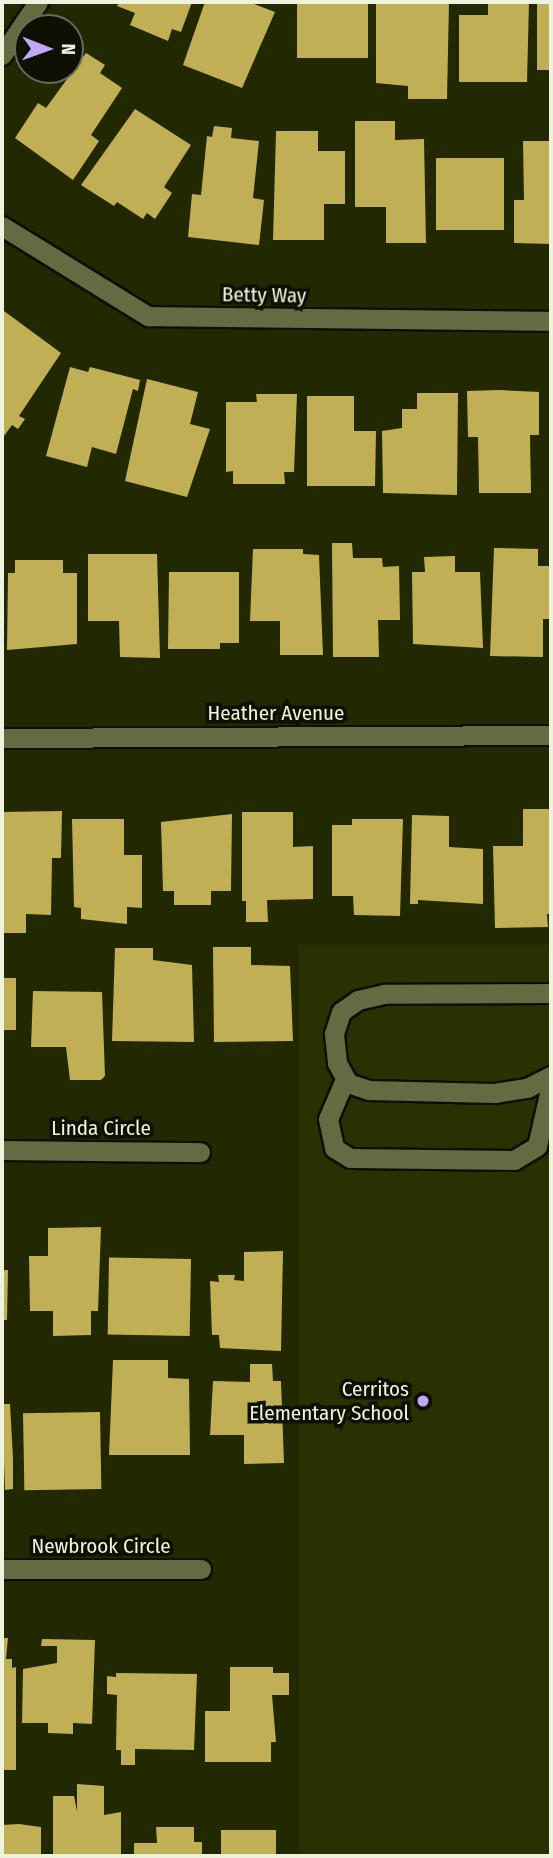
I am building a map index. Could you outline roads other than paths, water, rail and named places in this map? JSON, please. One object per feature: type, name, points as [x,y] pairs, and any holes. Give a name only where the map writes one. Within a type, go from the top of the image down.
[{"type":"street","points":[[2,55],[38,2]]},
{"type":"street","name":"Betty Way","points":[[2,226],[148,316],[551,321]]},
{"type":"street","name":"Heather Avenue","points":[[2,738],[551,734]]},
{"type":"street","points":[[551,993],[384,994],[358,1000],[341,1013],[334,1034],[337,1063],[345,1079],[368,1090],[494,1093],[527,1088],[551,1076]]},
{"type":"street","points":[[345,1079],[328,1119],[334,1149],[350,1158],[514,1160],[537,1146],[551,1084]]},
{"type":"street","name":"Linda Circle","points":[[2,1150],[200,1152]]},
{"type":"street","name":"Newbrook Circle","points":[[2,1569],[201,1569]]},
{"type":"place","name":"Cerritos Elementary School","points":[[423,1401]]}]
